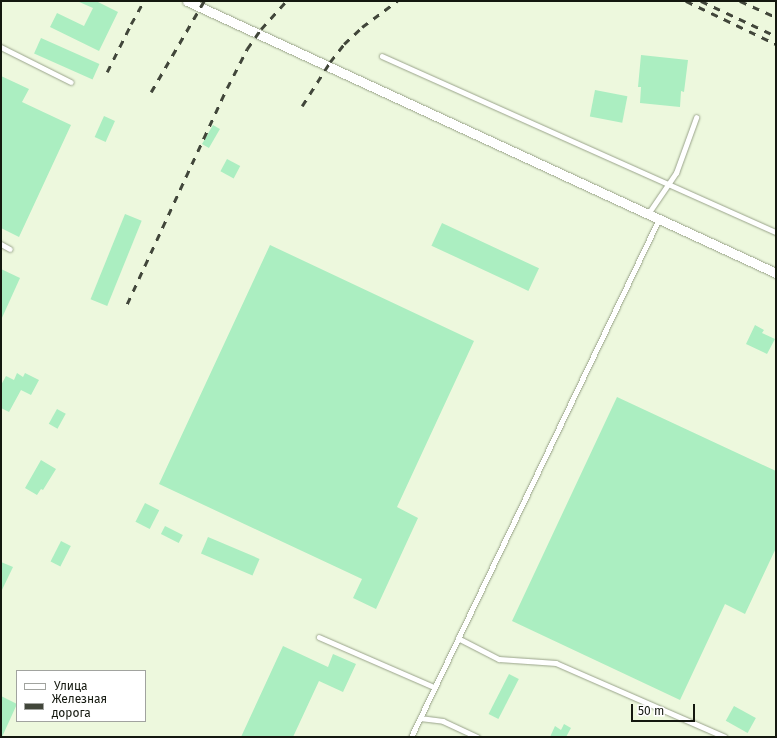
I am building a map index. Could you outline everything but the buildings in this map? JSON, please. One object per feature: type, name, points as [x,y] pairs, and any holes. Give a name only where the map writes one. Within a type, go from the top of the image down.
[{"type":"street","points":[[187,1],[776,273]]},
{"type":"lane","points":[[1,47],[71,82]]},
{"type":"lane","points":[[382,56],[776,232]]},
{"type":"lane","points":[[648,214],[676,173],[696,118]]},
{"type":"lane","points":[[411,737],[659,219]]},
{"type":"lane","points":[[1,244],[10,249]]},
{"type":"lane","points":[[319,637],[434,687]]},
{"type":"lane","points":[[458,638],[499,659],[556,664],[724,737]]},
{"type":"lane","points":[[420,718],[443,721],[478,737]]},
{"type":"railway","points":[[107,72],[144,1]]},
{"type":"railway","points":[[151,92],[204,1]]},
{"type":"railway","points":[[127,304],[227,88],[247,49],[261,29],[286,1]]},
{"type":"railway","points":[[302,106],[330,62],[344,44],[362,27],[397,1]]},
{"type":"railway","points":[[686,1],[776,44]]},
{"type":"railway","points":[[701,1],[776,36]]},
{"type":"railway","points":[[740,1],[776,17]]}]
